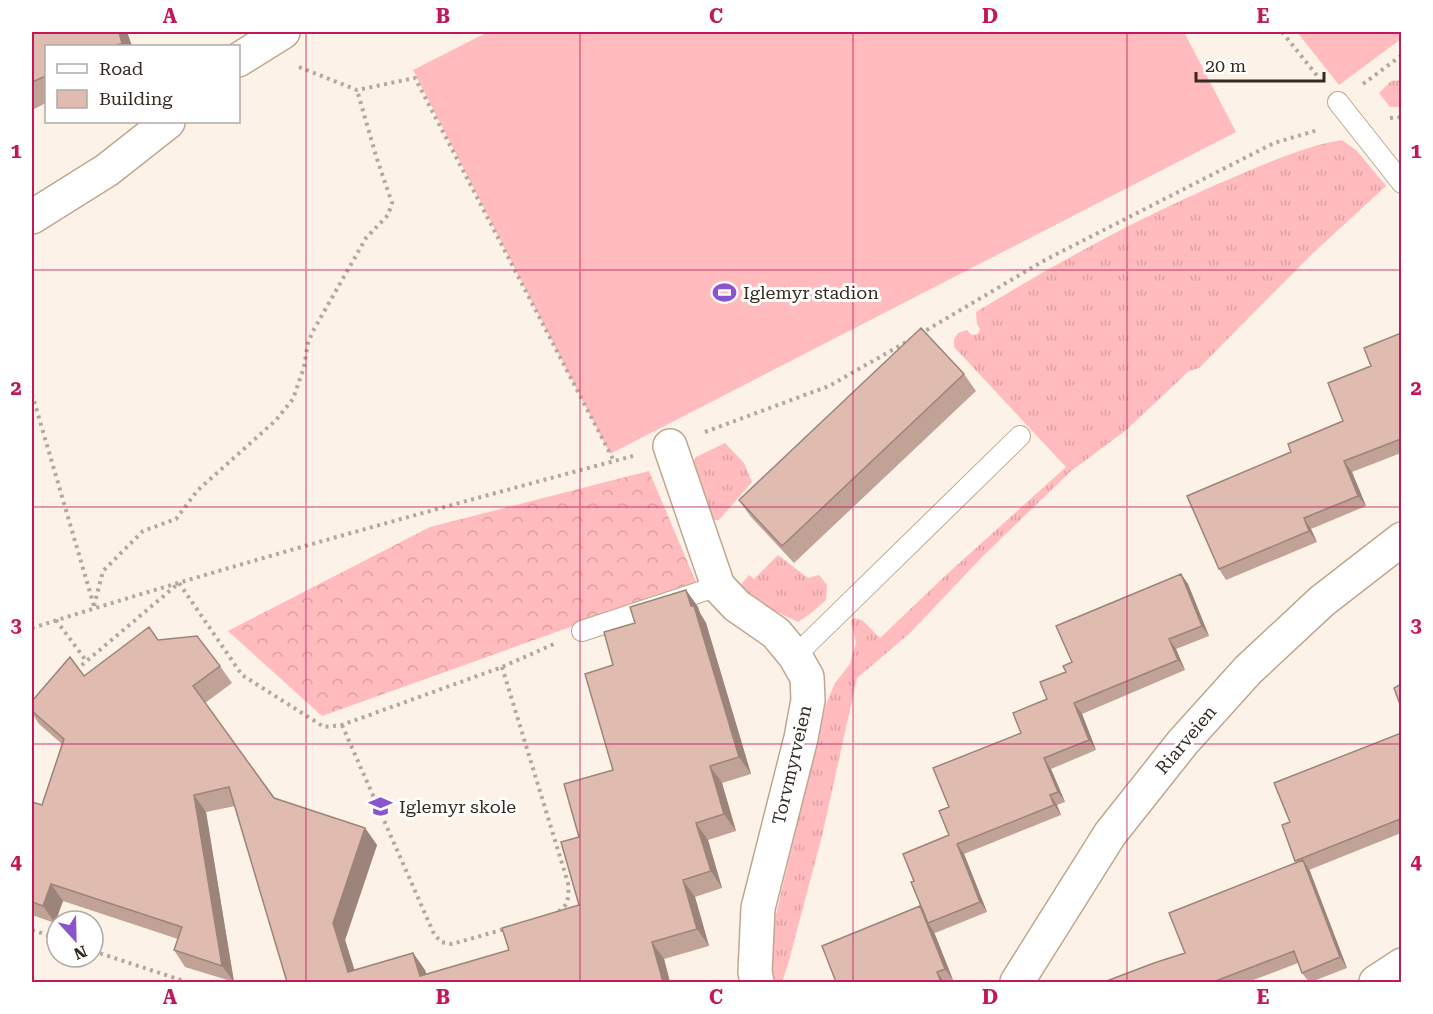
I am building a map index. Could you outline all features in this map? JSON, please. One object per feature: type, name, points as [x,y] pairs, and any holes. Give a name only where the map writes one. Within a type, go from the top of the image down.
[{"type":"street","points":[[240,59],[283,32]]},
{"type":"street","points":[[32,217],[107,170],[167,123]]},
{"type":"street","name":"Torvmyrveien","points":[[670,446],[718,586],[737,606],[776,633],[795,656],[807,677],[808,700],[801,738],[758,908],[755,972],[757,982]]},
{"type":"street","name":"Riarveien","points":[[1017,982],[1110,834],[1183,742],[1248,670],[1322,601],[1401,539]]},
{"type":"street","points":[[1376,982],[1401,965]]},
{"type":"lane","points":[[1338,102],[1401,183]]},
{"type":"lane","points":[[795,656],[1020,436]]},
{"type":"lane","points":[[582,631],[718,586]]},
{"type":"path","points":[[1282,32],[1338,102],[1401,55]]},
{"type":"path","points":[[292,65],[357,90],[416,78],[614,462]]},
{"type":"path","points":[[94,607],[103,571],[142,531],[176,519],[197,491],[276,420],[293,399],[313,331],[366,238],[388,215],[392,203],[357,90]]},
{"type":"path","points":[[919,334],[1045,260],[1274,143],[1354,121],[1401,117]]},
{"type":"path","points":[[32,628],[94,607],[670,446],[829,386],[909,340]]},
{"type":"path","points":[[32,394],[94,607]]},
{"type":"path","points":[[69,676],[179,583]]},
{"type":"path","points":[[179,583],[242,675],[324,727],[342,725],[502,668],[582,631]]},
{"type":"path","points":[[56,620],[87,662]]},
{"type":"path","points":[[502,668],[568,883],[568,900],[564,908],[547,915]]},
{"type":"path","points":[[342,725],[434,934],[441,942],[452,944],[506,928]]},
{"type":"path","points":[[105,955],[187,982]]},
{"type":"green space","name":"Iglemyr stadion","points":[[488,32],[1184,32],[1236,132],[610,454],[413,70]]},
{"type":"green space","points":[[1297,32],[1401,32],[1401,39],[1339,85]]},
{"type":"green space","points":[[1401,80],[1401,107],[1390,107],[1379,93],[1391,81]]},
{"type":"green space","points":[[1342,140],[1357,151],[1386,186],[1312,254],[1199,368],[1189,371],[1125,431],[1071,471],[982,557],[910,633],[857,678],[822,836],[788,964],[782,982],[771,982],[773,927],[826,704],[835,683],[850,664],[856,643],[851,621],[854,618],[862,620],[880,638],[1066,467],[954,347],[954,339],[958,333],[967,330],[971,335],[978,334],[980,329],[976,312],[1072,256],[1138,222],[1277,159],[1315,146]]},
{"type":"green space","points":[[725,443],[744,463],[752,482],[719,520],[711,520],[689,472],[696,457]]},
{"type":"green space","points":[[649,471],[696,582],[322,716],[228,631],[430,527]]},
{"type":"green space","points":[[778,555],[808,578],[819,575],[827,585],[826,600],[798,622],[767,607],[739,587],[749,575],[754,579]]},
{"type":"building","points":[[32,32],[119,32],[122,43],[117,45],[45,45],[45,76],[32,82]]},
{"type":"building","points":[[921,328],[964,374],[782,546],[739,500]]},
{"type":"building","points":[[1401,333],[1401,439],[1344,461],[1358,496],[1304,518],[1309,531],[1219,569],[1187,496],[1291,452],[1288,444],[1343,421],[1328,383],[1371,366],[1364,348]]},
{"type":"building","points":[[1181,574],[1202,626],[1169,639],[1178,660],[1074,703],[1089,740],[1044,758],[1058,792],[1050,795],[1054,805],[957,844],[980,902],[928,923],[911,882],[914,881],[903,854],[949,835],[939,811],[949,807],[933,768],[1021,733],[1013,713],[1047,699],[1040,682],[1066,672],[1063,666],[1072,662],[1056,626]]},
{"type":"building","points":[[686,590],[691,606],[694,606],[739,757],[710,766],[724,814],[696,823],[711,871],[683,880],[697,929],[652,942],[663,982],[287,982],[229,787],[194,795],[222,966],[174,950],[182,927],[51,884],[43,906],[32,902],[32,802],[42,805],[64,739],[32,711],[32,701],[70,657],[84,676],[149,627],[158,640],[197,636],[220,666],[193,686],[274,798],[365,828],[333,923],[348,972],[413,953],[420,976],[509,950],[502,928],[579,905],[561,842],[579,837],[564,784],[613,770],[585,674],[613,665],[604,632],[635,623],[630,607]]},
{"type":"building","points":[[1401,684],[1401,707],[1394,688]]},
{"type":"building","points":[[1401,733],[1401,824],[1400,819],[1295,861],[1282,825],[1290,822],[1274,783]]},
{"type":"building","points":[[1303,860],[1340,957],[1302,973],[1294,951],[1213,982],[1104,982],[1185,953],[1169,913]]},
{"type":"building","points":[[920,906],[945,969],[937,972],[941,982],[836,982],[822,946]]},
{"type":"place","name":"Iglemyr stadion","points":[[725,293]]},
{"type":"place","name":"Iglemyr skole","points":[[381,807]]}]
